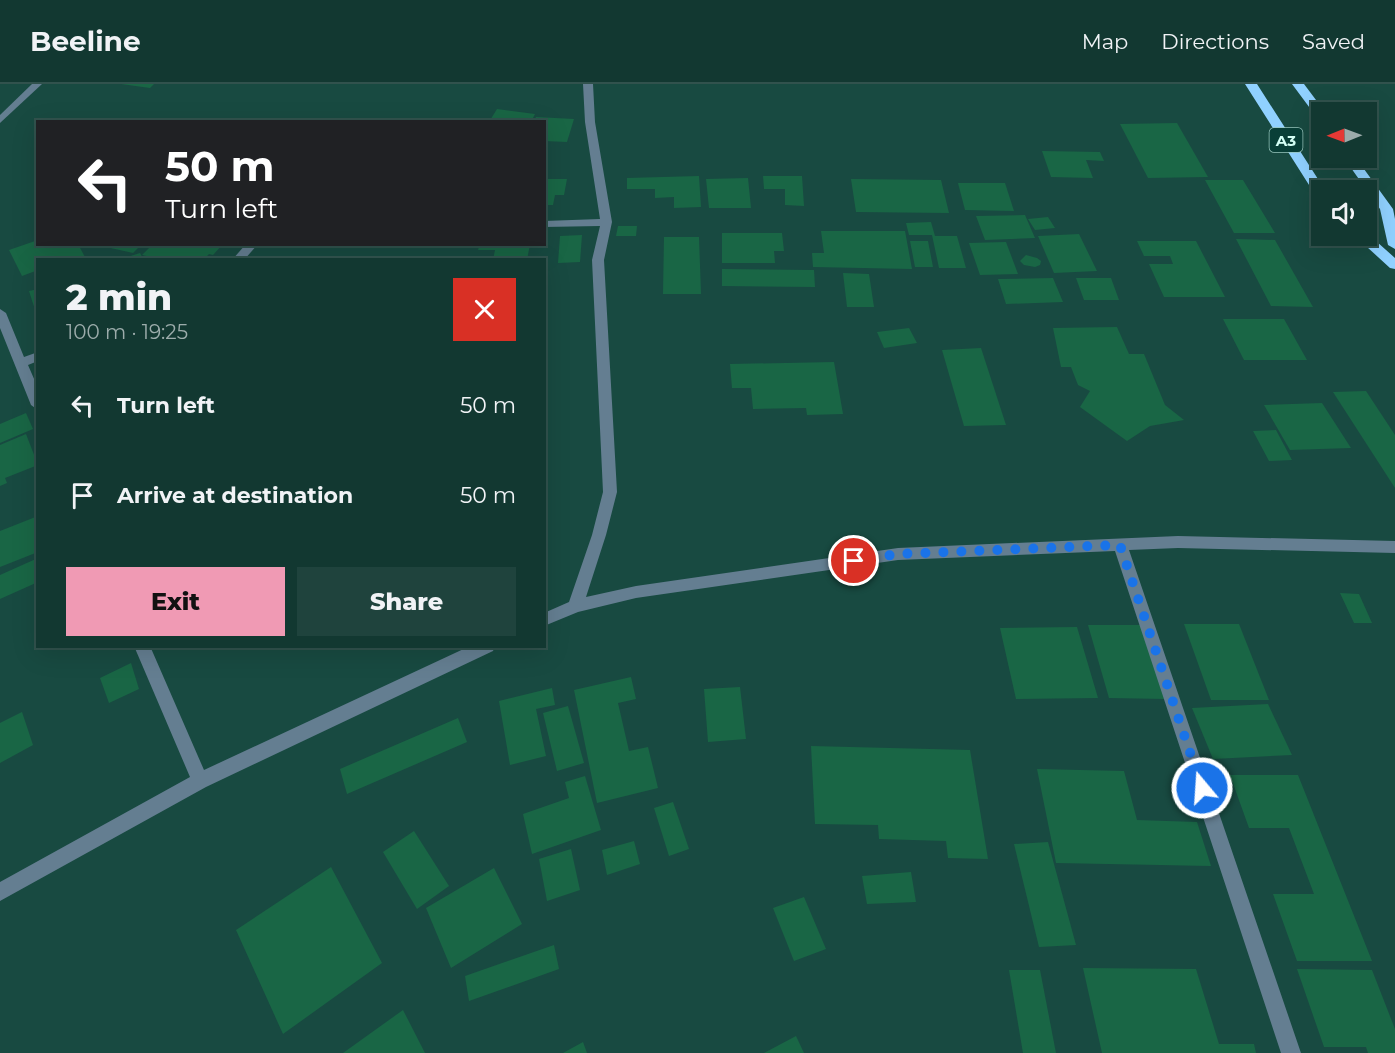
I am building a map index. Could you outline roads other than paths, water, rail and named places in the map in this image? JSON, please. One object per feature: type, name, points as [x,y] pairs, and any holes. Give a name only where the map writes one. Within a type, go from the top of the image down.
[{"type":"highway","name":"A3","points":[[1251,84],[1312,180]]},
{"type":"highway","name":"A3","points":[[1298,84],[1311,102]]},
{"type":"highway","points":[[1357,168],[1386,209],[1395,245]]},
{"type":"highway","points":[[1373,246],[1395,265]]},
{"type":"street","points":[[0,120],[37,84]]},
{"type":"street","points":[[574,606],[599,535],[610,492],[598,260],[606,222],[590,122],[588,84]]},
{"type":"street","points":[[546,224],[574,225],[606,222]]},
{"type":"street","points":[[239,258],[251,246]]},
{"type":"street","points":[[0,313],[36,400]]},
{"type":"street","points":[[20,363],[36,357]]},
{"type":"street","points":[[546,619],[574,606],[636,592],[898,554],[1178,542],[1395,547]]},
{"type":"street","points":[[1120,545],[1291,1053]]},
{"type":"street","points":[[143,648],[200,781]]},
{"type":"street","points":[[0,892],[200,781],[484,648]]}]
